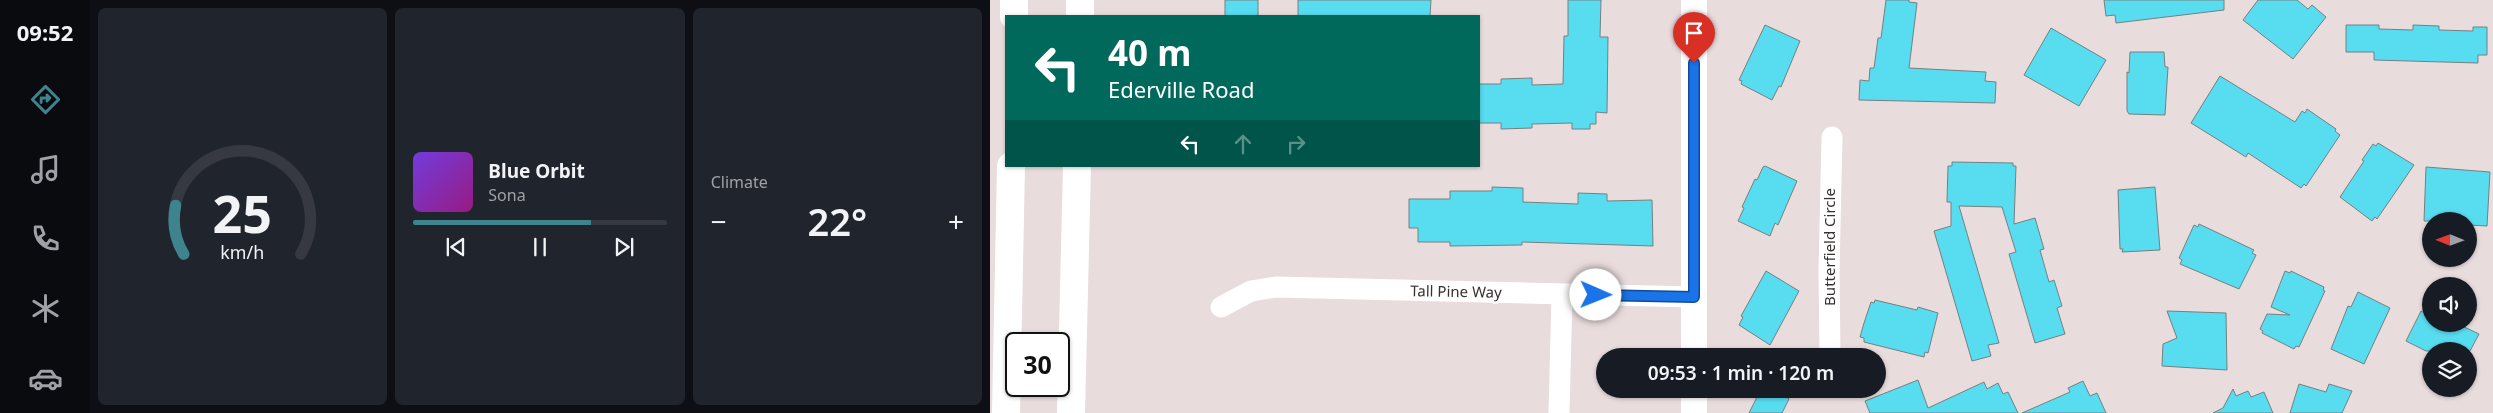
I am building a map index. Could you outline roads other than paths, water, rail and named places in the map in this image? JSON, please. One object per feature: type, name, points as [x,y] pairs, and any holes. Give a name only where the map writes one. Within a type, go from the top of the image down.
[{"type":"highway","points":[[1014,0],[1014,15]]},
{"type":"highway","points":[[1080,0],[1080,15]]},
{"type":"highway","points":[[1006,413],[1011,167]]},
{"type":"highway","points":[[1072,413],[1077,167]]},
{"type":"street","points":[[1694,0],[1694,348]]},
{"type":"street","name":"Butterfield Circle","points":[[1830,348],[1829,271],[1832,137]]},
{"type":"street","name":"Tall Pine Way","points":[[1221,307],[1251,292],[1276,287],[1694,297]]},
{"type":"street","points":[[1559,413],[1562,294]]},
{"type":"street","points":[[1694,398],[1694,413]]}]
